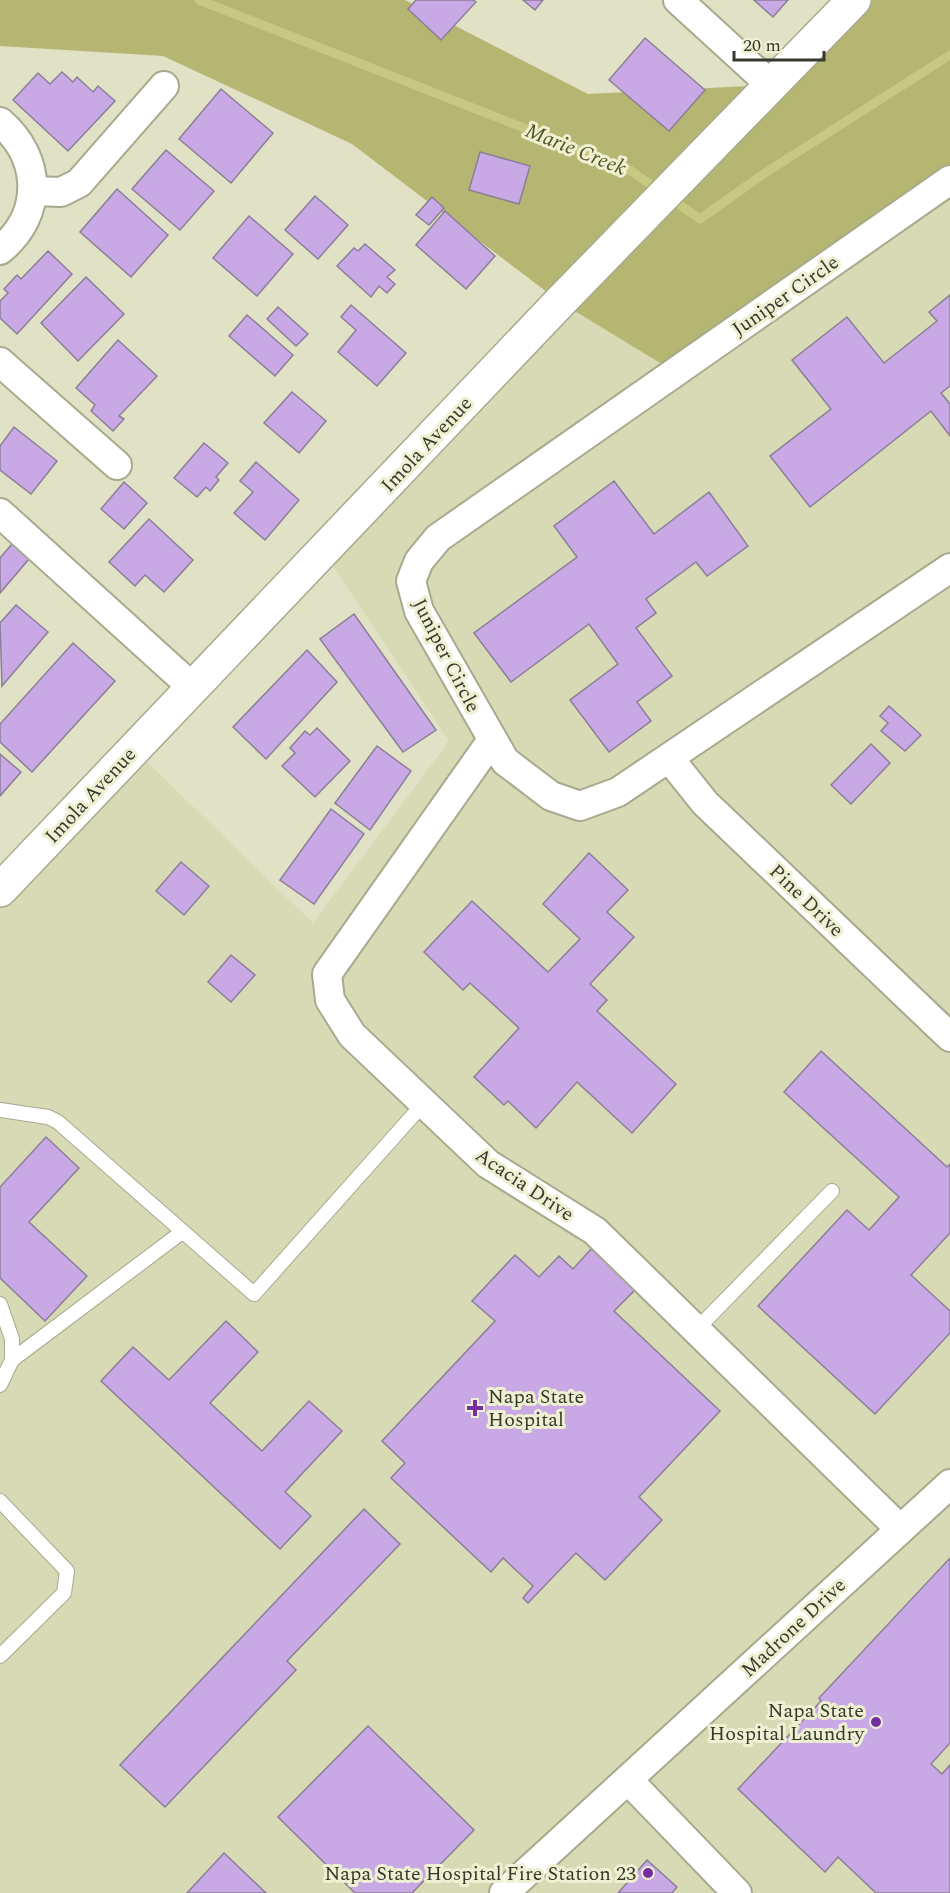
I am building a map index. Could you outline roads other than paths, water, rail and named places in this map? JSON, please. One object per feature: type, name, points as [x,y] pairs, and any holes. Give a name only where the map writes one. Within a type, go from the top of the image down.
[{"type":"street","points":[[678,0],[771,85]]},
{"type":"street","name":"Imola Avenue","points":[[0,890],[716,140],[854,0]]},
{"type":"street","points":[[33,191],[61,192],[79,183],[164,86]]},
{"type":"street","points":[[0,122],[20,141],[30,165],[33,191],[27,217],[13,240],[0,250]]},
{"type":"street","name":"Juniper Circle","points":[[950,180],[438,538],[419,561],[411,581],[419,611],[505,761],[551,796],[580,806],[618,792],[950,568]]},
{"type":"street","points":[[0,362],[117,465]]},
{"type":"street","points":[[2,520],[192,687]]},
{"type":"street","name":"Acacia Drive","points":[[492,740],[327,974],[330,1000],[352,1035],[488,1164],[595,1231],[900,1529]]},
{"type":"street","name":"Pine Drive","points":[[669,758],[705,803],[950,1037]]},
{"type":"street","name":"Madrone Drive","points":[[504,1893],[950,1484]]},
{"type":"street","points":[[628,1780],[737,1893]]},
{"type":"lane","points":[[0,1110],[48,1117],[58,1122],[255,1294],[424,1103]]},
{"type":"lane","points":[[696,1330],[832,1191]]},
{"type":"lane","points":[[12,1360],[182,1232]]},
{"type":"lane","points":[[0,1304],[3,1307],[12,1339],[12,1360],[0,1385]]},
{"type":"lane","points":[[0,1501],[67,1571],[64,1593],[0,1656]]},
{"type":"waterway","name":"Marie Creek","points":[[199,0],[628,169],[700,219],[765,173],[950,55]]},
{"type":"place","name":"Napa State Hospital","points":[[475,1408]]},
{"type":"place","name":"Napa State Hospital Laundry","points":[[876,1722]]},
{"type":"place","name":"Napa State Hospital Fire Station 23","points":[[648,1873]]}]
